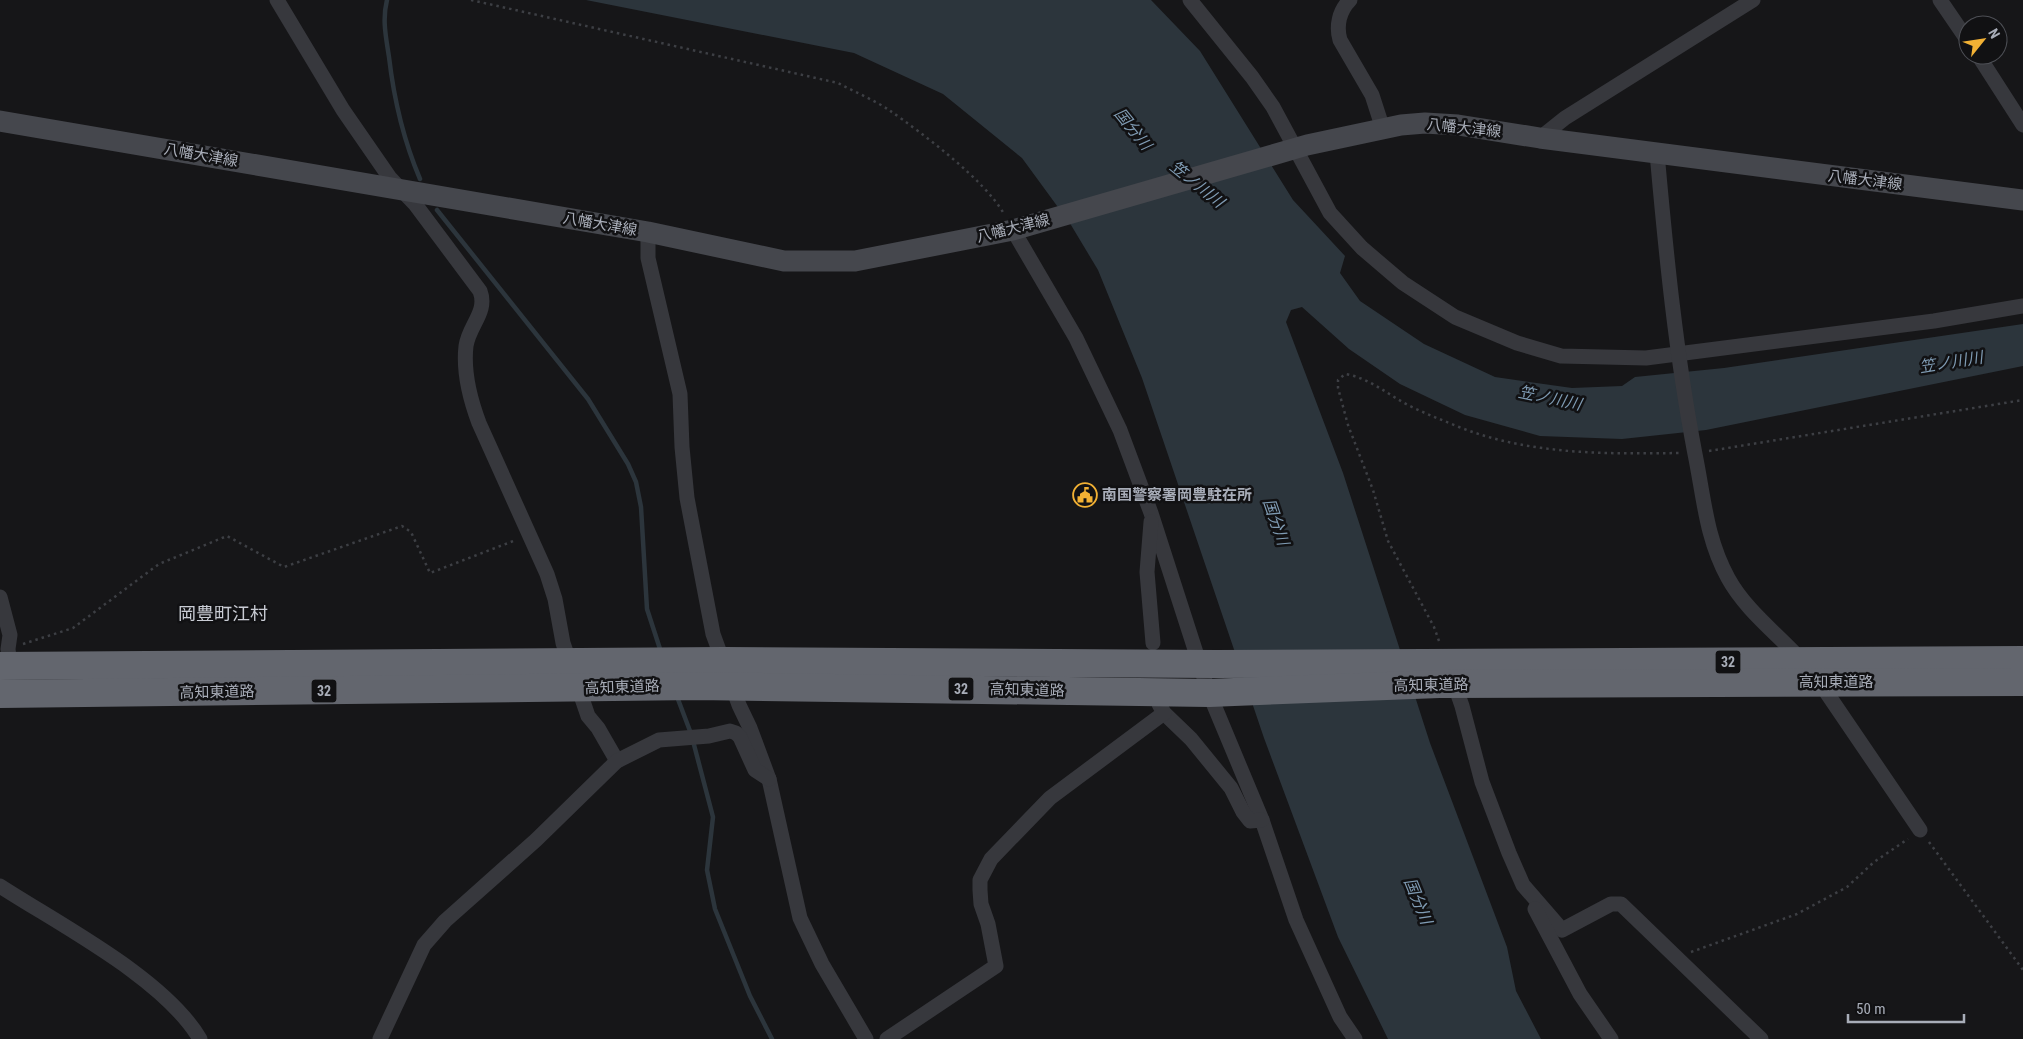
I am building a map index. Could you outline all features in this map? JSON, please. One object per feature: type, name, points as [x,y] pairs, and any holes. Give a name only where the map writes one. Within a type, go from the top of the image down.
[{"type":"highway","name":"高知東道路","points":[[728,673],[1217,693],[1443,674],[1803,662],[2023,660]]},
{"type":"highway","name":"高知東道路","points":[[4,664],[570,663],[646,674],[1207,664],[1443,674],[1820,682],[2023,682]]},
{"type":"highway","name":"高知東道路","points":[[0,694],[579,688],[646,674]]},
{"type":"main road","name":"八幡大津線","points":[[0,121],[648,232],[784,261],[855,261],[1018,229],[1294,149],[1383,129],[1417,124],[1450,124],[1540,138],[2023,200]]},
{"type":"street","points":[[277,0],[344,110],[390,178],[423,214],[480,291],[483,307],[467,343],[466,364],[469,391],[479,423],[547,574],[570,663],[588,716],[598,728],[617,761]]},
{"type":"street","points":[[1190,0],[1252,77],[1330,213],[1362,248],[1403,283],[1455,317],[1517,343],[1561,356],[1678,357],[1934,322],[2023,306]]},
{"type":"street","points":[[1350,0],[1339,19],[1337,30],[1340,40],[1372,96],[1383,129]]},
{"type":"street","points":[[1540,138],[1565,118],[1753,0]]},
{"type":"street","points":[[1940,0],[1958,26]]},
{"type":"street","points":[[1984,65],[2023,125]]},
{"type":"street","points":[[1657,153],[1669,288],[1678,357],[1711,541],[1728,579],[1744,602],[1820,682],[1920,830]]},
{"type":"street","points":[[1018,229],[1076,338],[1120,430],[1207,664],[1296,920],[1340,1017],[1355,1039]]},
{"type":"street","points":[[648,232],[648,258],[680,394],[682,447],[687,498],[713,634],[770,779],[800,918],[822,964],[866,1039]]},
{"type":"street","points":[[1151,513],[1147,572],[1153,643]]},
{"type":"street","points":[[0,597],[10,634],[4,664]]},
{"type":"street","points":[[1443,674],[1482,782],[1523,885],[1580,994],[1611,1039]]},
{"type":"street","points":[[887,1039],[996,966],[988,924],[981,904],[980,880],[991,859],[1050,798],[1161,708],[1191,739],[1231,788],[1243,812],[1250,821],[1262,820]]},
{"type":"street","points":[[380,1039],[424,945],[445,921],[536,840],[617,761],[659,740],[709,736],[730,731],[740,737],[755,770],[770,779]]},
{"type":"street","points":[[1523,885],[1562,930],[1580,994]]},
{"type":"street","points":[[0,886],[126,967],[176,1006],[200,1039]]},
{"type":"street","points":[[1562,930],[1611,904],[1621,904],[1761,1039]]},
{"type":"path","points":[[471,0],[838,83],[888,110],[967,171],[998,202],[1018,229]]},
{"type":"path","points":[[1443,674],[1434,627],[1388,541],[1373,490],[1348,424],[1338,388],[1338,380],[1345,374],[1360,376],[1409,406],[1460,428],[1542,450],[1623,454],[1694,451],[2023,400]]},
{"type":"path","points":[[4,664],[73,628],[159,564],[227,536],[284,567],[402,526],[411,532],[430,573],[529,535]]},
{"type":"path","points":[[1676,957],[1797,914],[1847,887],[1874,862],[1920,830],[2023,970]]},
{"type":"water","points":[[586,0],[1151,0],[1200,51],[1293,200],[1345,256],[1340,273],[1360,301],[1424,344],[1495,377],[1572,388],[1622,386],[1635,377],[1724,368],[2023,324],[2023,366],[1706,430],[1622,439],[1540,436],[1465,415],[1400,384],[1349,349],[1302,307],[1291,310],[1286,322],[1343,473],[1430,743],[1507,947],[1516,991],[1541,1039],[1388,1039],[1338,937],[1264,738],[1142,378],[1098,270],[1071,225],[1022,158],[943,94],[854,53]]},
{"type":"waterway","points":[[387,0],[385,28],[394,89],[404,134],[420,179]]},
{"type":"waterway","points":[[437,210],[588,399],[628,464],[636,482],[641,507],[647,609],[661,652]]},
{"type":"waterway","points":[[676,694],[690,731]]},
{"type":"waterway","points":[[693,741],[713,817],[707,870],[715,909],[750,996],[772,1039]]},
{"type":"place","name":"南国警察署岡豊駐在所","points":[[1085,495]]},
{"type":"district","name":"岡豊町江村","points":[[223,613]]},
{"type":"water label","name":"国分川","points":[[1133,129]]},
{"type":"water label","name":"笠ノ川川","points":[[1197,184]]},
{"type":"water label","name":"笠ノ川川","points":[[1951,362]]},
{"type":"water label","name":"笠ノ川川","points":[[1550,398]]},
{"type":"water label","name":"国分川","points":[[1276,522]]},
{"type":"water label","name":"国分川","points":[[1418,901]]}]
